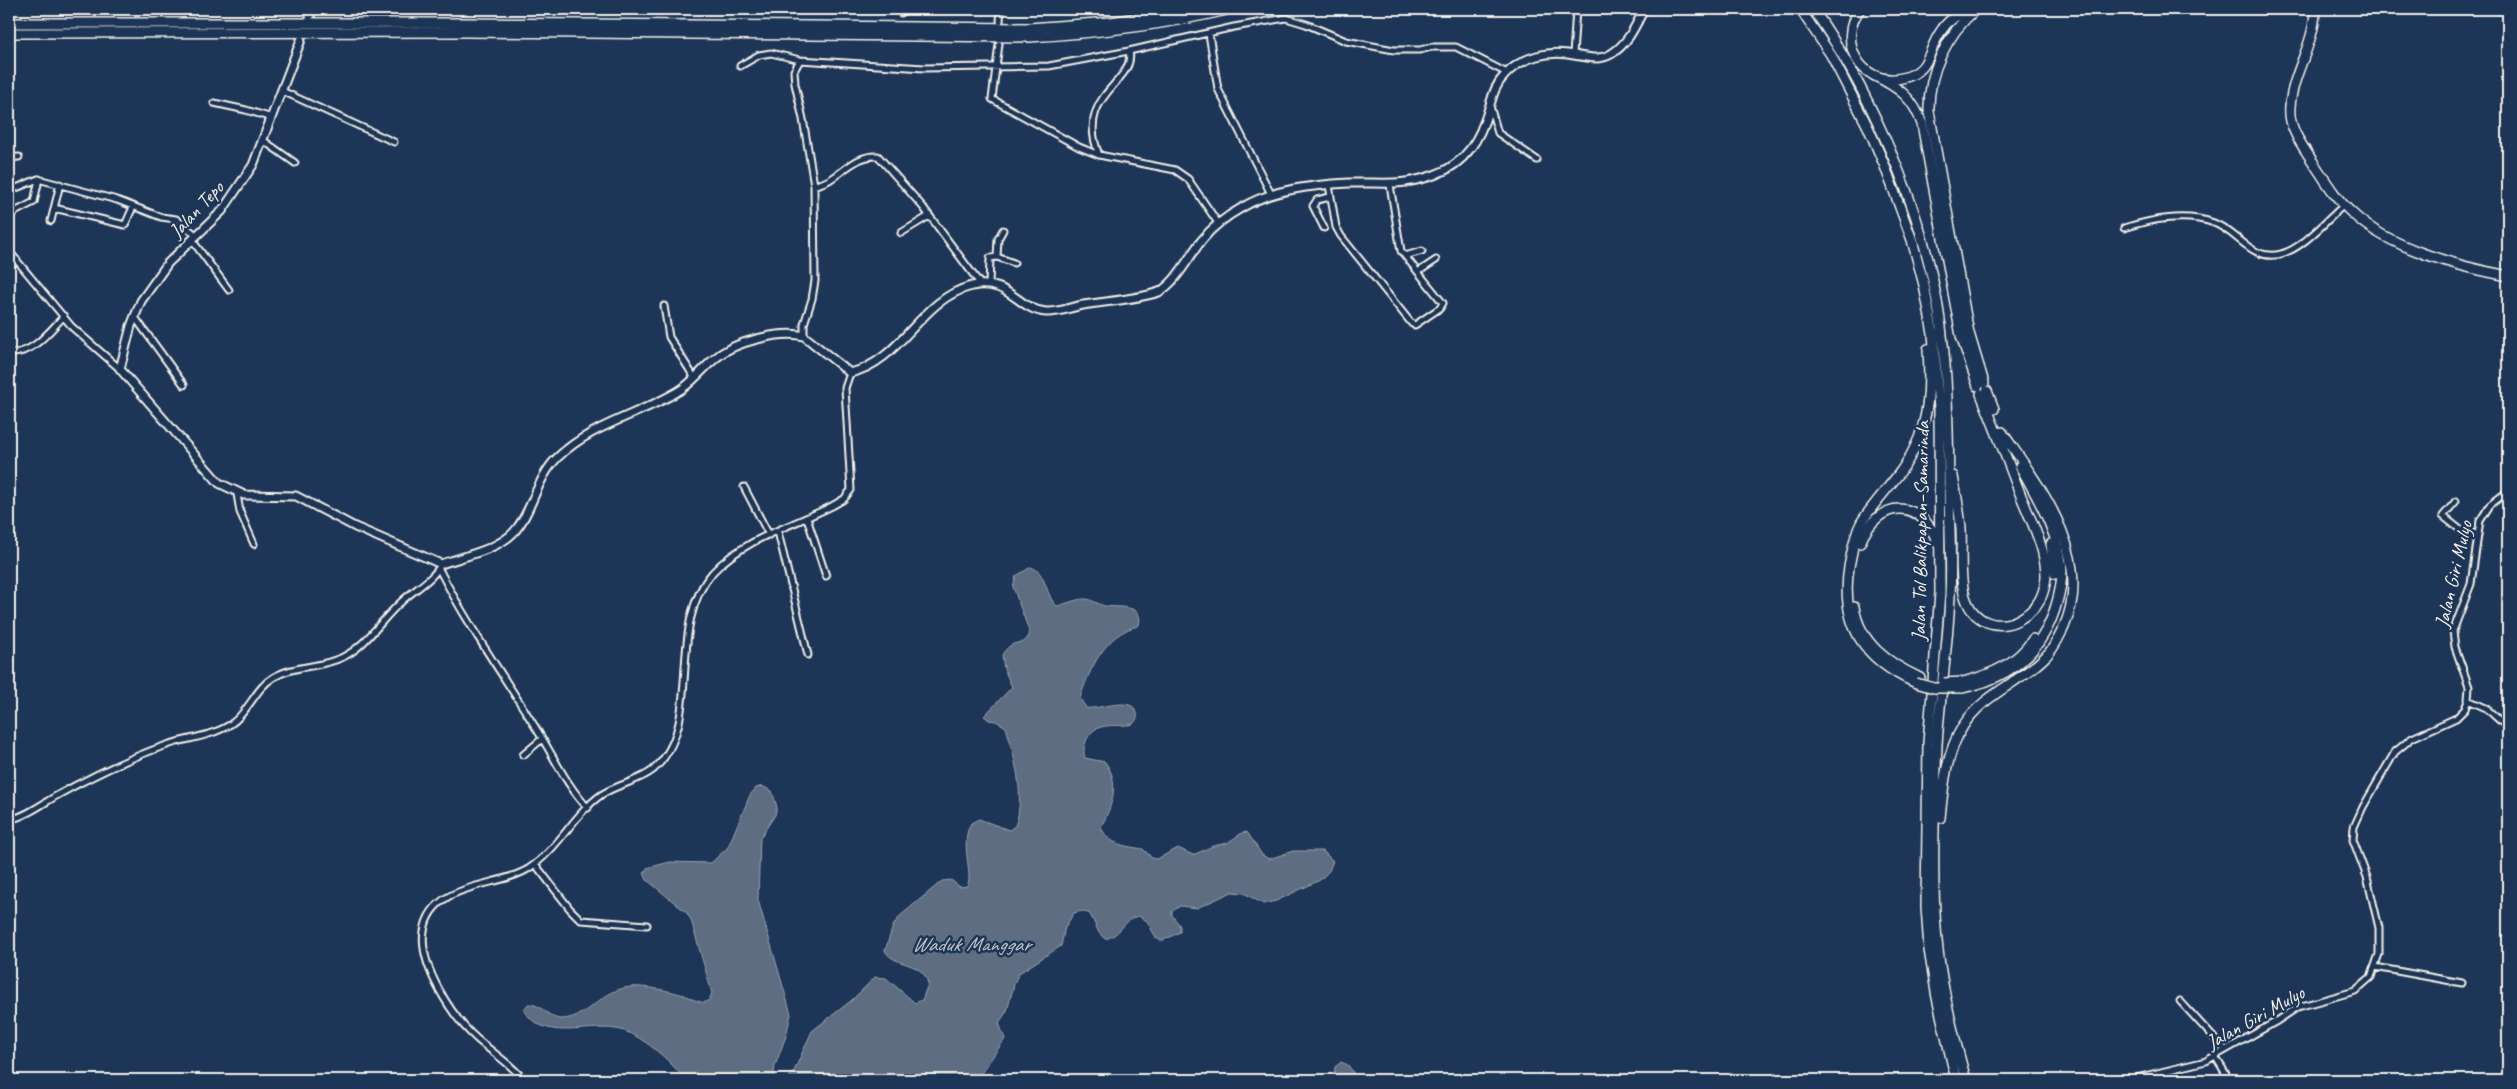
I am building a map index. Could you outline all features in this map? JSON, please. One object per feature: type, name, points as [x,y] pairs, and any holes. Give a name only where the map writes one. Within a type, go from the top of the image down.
[{"type":"highway","points":[[9,23],[467,23],[1029,28],[1111,22],[1191,9]]},
{"type":"highway","points":[[9,32],[467,32],[1029,37],[1112,32],[1183,20],[1231,9]]},
{"type":"highway","name":"Jalan Tol Balikpapan–Samarinda","points":[[1800,9],[1831,55],[1868,126],[1912,240],[1924,284],[1933,334],[1939,410],[1940,593],[1928,743],[1926,906],[1929,950],[1937,998],[1956,1080]]},
{"type":"highway","name":"Jalan Tol Balikpapan–Samarinda","points":[[1813,9],[1840,51],[1879,124],[1922,237],[1934,281],[1942,333],[1948,444],[1950,596],[1937,744],[1935,871],[1938,950],[1946,997],[1966,1080]]},
{"type":"highway","points":[[1860,9],[1850,29],[1850,44],[1856,59],[1873,75],[1903,91],[1913,102],[1920,117],[1929,156],[1961,336],[2000,433],[2041,548],[2046,575],[2045,591],[2036,607],[2018,621],[2004,625],[1991,624],[1981,620],[1968,605],[1964,591],[1961,528],[1948,444]]},
{"type":"highway","points":[[1873,75],[1896,79],[1918,71],[1929,59],[1938,35],[1946,25],[1956,16],[1971,9]]},
{"type":"highway","points":[[1976,9],[1960,25],[1941,56],[1931,80],[1929,103],[1969,333],[1982,388]]},
{"type":"highway","points":[[2315,9],[2311,40],[2292,94],[2291,122],[2303,148],[2344,205],[2371,227],[2422,253],[2508,276]]},
{"type":"highway","points":[[1924,284],[1929,376],[1926,414],[1921,432],[1905,465],[1861,524],[1853,545],[1847,583],[1849,615],[1863,646],[1888,669],[1918,681],[1962,685],[1998,670],[2016,658],[2040,630],[2054,593],[2056,574],[2051,544],[2000,433]]},
{"type":"highway","points":[[1935,871],[1943,790],[1951,756],[1962,728],[1981,704],[2029,672],[2048,655],[2068,617],[2073,597],[2073,576],[2066,540],[2039,485],[2000,433]]},
{"type":"highway","points":[[1918,681],[1891,664],[1868,642],[1853,606],[1853,566],[1867,526],[1877,516],[1896,509],[1906,510],[1923,520],[1935,535],[1940,552]]},
{"type":"street","points":[[1000,9],[1000,21]]},
{"type":"street","points":[[1573,55],[1576,9]]},
{"type":"street","points":[[850,373],[867,368],[889,354],[933,307],[962,290],[989,285],[1007,290],[1030,305],[1046,312],[1151,295],[1162,291],[1168,285],[1203,238],[1218,223],[1242,207],[1271,194],[1329,185],[1363,183],[1390,185],[1412,182],[1437,174],[1461,160],[1477,141],[1495,87],[1507,72],[1534,56],[1554,53],[1594,59],[1611,54],[1632,32],[1644,9]]},
{"type":"street","points":[[740,66],[771,53],[800,60],[924,68],[1048,66],[1286,18],[1306,24],[1346,41],[1394,50],[1456,47],[1507,72]]},
{"type":"street","points":[[1209,34],[1218,89],[1271,194]]},
{"type":"street","name":"Jalan Tepo","points":[[120,369],[134,316],[166,266],[228,203],[253,165],[264,141],[301,40]]},
{"type":"street","points":[[998,44],[992,99],[1079,147],[1099,155],[1175,170],[1188,179],[1218,223]]},
{"type":"street","points":[[1099,155],[1093,142],[1094,114],[1111,86],[1125,72],[1130,56],[1129,51]]},
{"type":"street","points":[[800,60],[794,71],[795,84],[804,119],[814,185],[815,281],[812,299],[804,324],[804,336]]},
{"type":"street","points":[[282,91],[394,142]]},
{"type":"street","points":[[214,104],[246,110],[272,118]]},
{"type":"street","points":[[1490,106],[1498,133],[1537,160]]},
{"type":"street","points":[[264,141],[295,163]]},
{"type":"street","points":[[814,185],[828,183],[850,165],[868,157],[878,156],[929,216],[981,285]]},
{"type":"street","points":[[9,158],[19,157]]},
{"type":"street","points":[[9,191],[34,179],[39,179],[133,206],[161,217],[176,219],[194,238],[229,290]]},
{"type":"street","points":[[9,215],[34,202],[39,179]]},
{"type":"street","points":[[51,221],[60,184]]},
{"type":"street","points":[[1329,185],[1338,232],[1414,325],[1443,304],[1400,249],[1390,185]]},
{"type":"street","points":[[1324,228],[1313,206],[1317,200],[1330,197]]},
{"type":"street","points":[[2124,228],[2168,220],[2205,220],[2224,228],[2253,251],[2274,255],[2295,248],[2344,205]]},
{"type":"street","points":[[54,208],[125,225],[133,206]]},
{"type":"street","points":[[901,233],[929,216]]},
{"type":"street","points":[[998,257],[998,239],[1003,230]]},
{"type":"street","points":[[9,251],[72,327],[120,369],[143,393],[219,483],[237,494],[296,496],[355,527],[440,567],[507,685],[542,739],[569,786],[588,808]]},
{"type":"street","points":[[1406,256],[1422,252]]},
{"type":"street","points":[[989,285],[989,260],[991,257],[998,257],[1014,263]]},
{"type":"street","points":[[9,266],[17,260]]},
{"type":"street","points":[[1418,272],[1436,260]]},
{"type":"street","points":[[664,306],[669,337],[694,377]]},
{"type":"street","points":[[134,316],[184,385]]},
{"type":"street","points":[[9,353],[20,353],[29,349],[64,317]]},
{"type":"street","points":[[9,820],[34,810],[96,774],[170,744],[208,734],[232,723],[241,716],[264,685],[276,676],[322,665],[355,650],[399,604],[440,567],[503,541],[514,532],[542,478],[559,457],[610,423],[680,391],[715,358],[735,346],[782,335],[804,336],[850,373]]},
{"type":"street","points":[[524,1080],[514,1069],[476,1038],[448,1002],[429,967],[425,954],[424,931],[427,920],[438,906],[456,892],[467,887],[518,874],[534,864],[602,795],[652,771],[668,752],[679,725],[688,632],[702,590],[711,576],[727,559],[745,546],[808,518],[844,499],[851,490],[845,388],[850,373]]},
{"type":"street","points":[[744,487],[769,535]]},
{"type":"street","name":"Jalan Giri Mulyo","points":[[2128,1080],[2190,1066],[2216,1056],[2298,1007],[2360,988],[2368,981],[2376,967],[2380,948],[2379,928],[2367,877],[2353,840],[2356,824],[2395,752],[2412,738],[2456,718],[2465,709],[2468,700],[2467,679],[2453,636],[2471,584],[2480,521],[2486,510],[2508,491]]},
{"type":"street","points":[[237,494],[240,512],[254,544]]},
{"type":"street","points":[[2456,501],[2444,516],[2463,532],[2478,534]]},
{"type":"street","points":[[808,518],[826,576]]},
{"type":"street","points":[[778,532],[808,655]]},
{"type":"street","points":[[2468,700],[2486,708],[2508,728]]},
{"type":"street","points":[[523,755],[542,739]]},
{"type":"street","points":[[534,864],[581,920],[647,925]]},
{"type":"street","points":[[2376,967],[2462,983]]},
{"type":"street","points":[[2180,1001],[2225,1050]]},
{"type":"street","points":[[2216,1056],[2229,1079]]},
{"type":"water","name":"Waduk Manggar","points":[[1031,567],[1040,574],[1053,602],[1057,606],[1076,600],[1087,599],[1105,606],[1134,610],[1140,618],[1139,625],[1117,636],[1102,651],[1091,669],[1080,698],[1086,708],[1123,704],[1134,708],[1137,713],[1133,724],[1096,729],[1087,739],[1085,746],[1085,758],[1105,762],[1113,778],[1114,786],[1111,803],[1101,827],[1104,833],[1114,842],[1143,849],[1152,858],[1157,859],[1178,848],[1193,855],[1213,846],[1227,843],[1242,833],[1247,832],[1262,855],[1269,859],[1293,851],[1323,851],[1333,861],[1329,871],[1320,880],[1276,901],[1263,904],[1244,893],[1232,892],[1197,908],[1180,906],[1172,911],[1172,915],[1180,926],[1180,932],[1162,941],[1156,938],[1147,921],[1139,916],[1134,917],[1115,934],[1105,939],[1099,933],[1090,914],[1082,911],[1074,913],[1065,927],[1061,946],[1019,973],[1007,1011],[999,1023],[1005,1039],[980,1075],[973,1080],[787,1080],[794,1071],[812,1031],[852,1000],[875,977],[886,978],[915,1003],[922,1000],[928,984],[925,976],[915,967],[896,960],[885,951],[893,926],[900,916],[942,881],[951,880],[960,887],[967,886],[969,874],[966,840],[971,823],[979,819],[1009,830],[1015,826],[1019,802],[1018,776],[1006,727],[984,716],[1012,687],[1004,669],[1002,655],[1006,649],[1014,644],[1024,642],[1029,636],[1029,631],[1013,587],[1016,576]]},
{"type":"water","points":[[762,786],[772,791],[777,807],[775,815],[760,838],[758,900],[791,1014],[786,1036],[775,1066],[774,1074],[777,1080],[685,1080],[654,1049],[625,1031],[604,1028],[554,1029],[542,1026],[532,1020],[524,1010],[528,1004],[537,1006],[557,1019],[562,1019],[582,1013],[617,990],[629,987],[663,990],[702,1002],[709,1000],[712,993],[691,920],[687,913],[647,880],[644,873],[647,868],[670,862],[711,863],[728,847],[750,795],[756,788]]},
{"type":"water","points":[[1341,1062],[1348,1065],[1358,1080],[1334,1080],[1335,1067]]}]
